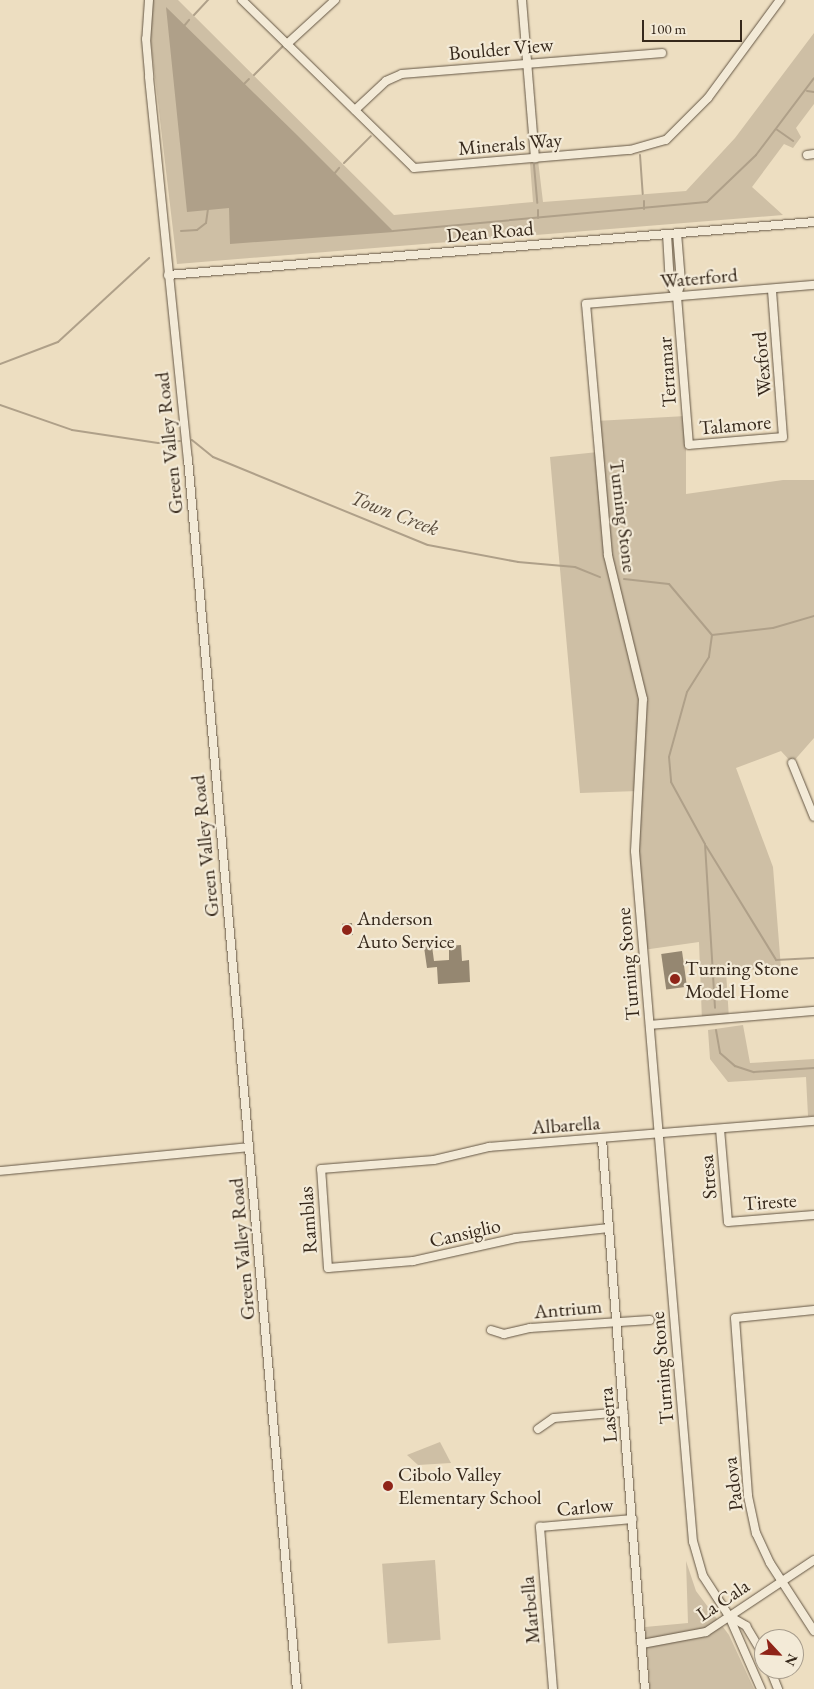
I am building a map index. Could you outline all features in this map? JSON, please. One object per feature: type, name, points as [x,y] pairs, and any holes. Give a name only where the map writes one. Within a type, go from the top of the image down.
[{"type":"street","name":"Green Valley Road","points":[[149,0],[146,39],[249,1147],[297,1689]]},
{"type":"street","name":"Minerals Way","points":[[242,0],[414,168],[630,150],[666,140],[708,98],[780,0]]},
{"type":"street","points":[[287,44],[335,0]]},
{"type":"street","points":[[522,0],[535,158]]},
{"type":"street","name":"Boulder View","points":[[355,110],[386,82],[402,74],[527,62],[662,53]]},
{"type":"street","name":"Dean Road","points":[[168,275],[814,222]]},
{"type":"street","name":"Terramar","points":[[666,234],[670,284],[677,296]]},
{"type":"street","name":"Terramar","points":[[677,234],[681,282],[677,296],[689,445]]},
{"type":"street","name":"Waterford","points":[[586,304],[814,285]]},
{"type":"street","name":"Wexford","points":[[772,288],[783,437]]},
{"type":"street","name":"Turning Stone","points":[[586,304],[608,555],[638,670],[644,722],[634,827],[693,1542],[702,1576],[729,1616],[761,1689]]},
{"type":"street","name":"Talamore","points":[[689,445],[783,437]]},
{"type":"street","points":[[792,763],[814,817]]},
{"type":"street","points":[[650,1025],[814,1011]]},
{"type":"street","name":"Albarella","points":[[321,1169],[434,1160],[489,1147],[814,1121]]},
{"type":"street","name":"Stresa","points":[[720,1129],[728,1222]]},
{"type":"street","name":"Laserra","points":[[602,1139],[645,1689]]},
{"type":"street","points":[[0,1171],[249,1147]]},
{"type":"street","name":"Ramblas","points":[[321,1169],[328,1268]]},
{"type":"street","name":"Tireste","points":[[728,1222],[814,1215]]},
{"type":"street","name":"Cansiglio","points":[[328,1268],[413,1261],[516,1238],[609,1228]]},
{"type":"street","name":"Padova","points":[[814,1310],[735,1318],[748,1496],[756,1533],[781,1580],[814,1631]]},
{"type":"street","name":"Antrium","points":[[491,1330],[504,1334],[530,1328],[650,1320]]},
{"type":"street","points":[[538,1429],[554,1418],[624,1412]]},
{"type":"street","name":"Carlow","points":[[540,1527],[632,1519]]},
{"type":"street","name":"Marbella","points":[[540,1527],[553,1689]]},
{"type":"street","name":"La Cala","points":[[642,1644],[695,1637],[814,1560]]},
{"type":"street","name":"Turning Stone","points":[[729,1616],[746,1626],[754,1639]]},
{"type":"shaded area","points":[[152,0],[178,0],[394,215],[533,202],[530,163],[538,160],[543,202],[686,191],[735,138],[814,33],[814,104],[796,128],[801,137],[793,148],[784,144],[752,187],[783,215],[177,264],[148,18]]},
{"type":"shaded area","points":[[166,7],[394,232],[230,244],[229,208],[187,212]]},
{"type":"shaded area","points":[[686,416],[686,494],[783,480],[814,480],[814,738],[792,763],[781,751],[736,768],[773,867],[781,968],[726,971],[729,1019],[702,1021],[699,942],[643,950],[635,851],[638,791],[580,793],[550,457],[598,452],[596,421]]},
{"type":"shaded area","points":[[743,1025],[750,1063],[814,1059],[814,1116],[808,1116],[806,1077],[728,1082],[710,1059],[708,1030]]},
{"type":"shaded area","points":[[440,1442],[451,1463],[418,1465],[407,1455]]},
{"type":"shaded area","points":[[435,1560],[441,1640],[388,1644],[382,1564]]},
{"type":"shaded area","points":[[686,1561],[696,1591],[729,1635],[754,1689],[650,1689],[645,1627],[688,1623]]},
{"type":"building","name":"Anderson Auto Service","points":[[352,923],[353,935],[343,936],[342,924]]},
{"type":"building","points":[[461,945],[462,961],[469,960],[470,982],[438,984],[437,967],[427,968],[424,947],[432,946],[434,961],[449,960],[449,946]]},
{"type":"building","points":[[682,951],[687,987],[666,990],[661,954]]},
{"type":"waterway","points":[[194,15],[208,0]]},
{"type":"waterway","points":[[184,26],[189,20]]},
{"type":"waterway","points":[[254,75],[282,47]]},
{"type":"waterway","points":[[393,231],[707,202],[756,155],[814,78]]},
{"type":"waterway","points":[[244,84],[249,79]]},
{"type":"waterway","points":[[807,91],[814,92]]},
{"type":"waterway","points":[[776,129],[793,141]]},
{"type":"waterway","points":[[344,163],[371,136]]},
{"type":"waterway","points":[[640,155],[643,194]]},
{"type":"waterway","points":[[534,165],[537,203]]},
{"type":"waterway","points":[[334,174],[339,168]]},
{"type":"waterway","points":[[644,201],[644,209]]},
{"type":"waterway","points":[[181,231],[197,230],[206,223],[208,208]]},
{"type":"waterway","points":[[538,210],[538,218]]},
{"type":"waterway","points":[[0,364],[58,342],[149,258]]},
{"type":"waterway","name":"Town Creek","points":[[0,405],[72,430],[158,443],[180,441]]},
{"type":"waterway","name":"Town Creek","points":[[192,440],[213,457],[428,545],[518,562],[575,567],[600,577]]},
{"type":"waterway","name":"Town Creek","points":[[624,579],[669,584],[712,635],[773,628],[814,616]]},
{"type":"waterway","points":[[712,635],[709,657],[687,692],[669,757],[671,782],[705,844],[715,1008]]},
{"type":"waterway","points":[[706,846],[776,960],[814,958]]},
{"type":"waterway","points":[[716,1030],[720,1053],[735,1066],[754,1072],[814,1068]]},
{"type":"place","name":"Anderson Auto Service","points":[[347,930]]},
{"type":"place","name":"Turning Stone Model Home","points":[[675,979]]},
{"type":"place","name":"Cibolo Valley Elementary School","points":[[388,1486]]}]
